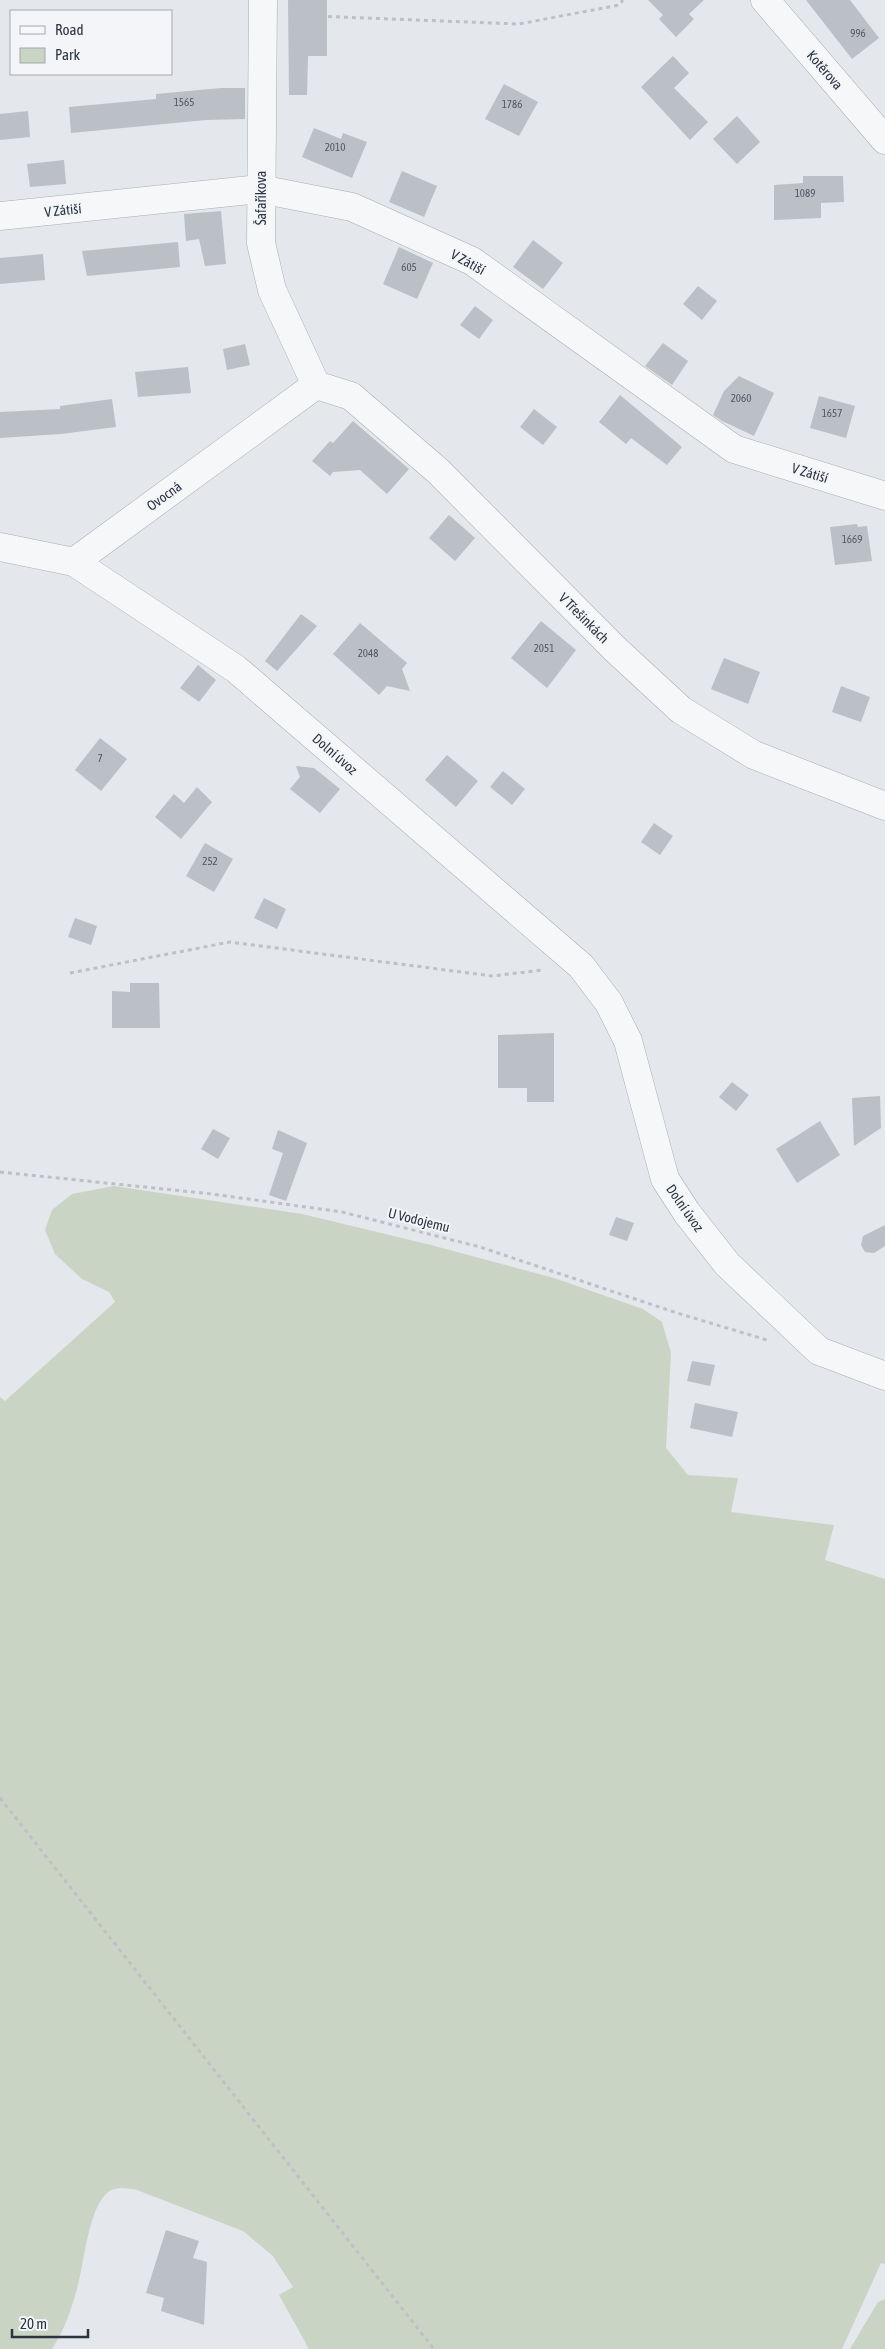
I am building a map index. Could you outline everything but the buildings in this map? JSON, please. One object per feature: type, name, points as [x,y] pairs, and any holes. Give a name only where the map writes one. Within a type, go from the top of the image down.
[{"type":"street","name":"Kotěrova","points":[[765,0],[885,140]]},
{"type":"street","name":"Šafaříkova","points":[[263,7],[261,243],[272,290],[316,385]]},
{"type":"street","name":"V Zátiší","points":[[0,216],[260,189],[352,207],[472,261],[734,449],[885,496]]},
{"type":"street","name":"Ovocná","points":[[74,562],[316,385]]},
{"type":"street","name":"V Třešinkách","points":[[316,385],[351,396],[438,471],[615,649],[682,710],[754,755],[885,806]]},
{"type":"street","points":[[0,548],[74,562]]},
{"type":"street","name":"Dolní úvoz","points":[[74,562],[236,669],[581,966],[609,1003],[628,1041],[665,1179],[686,1213],[727,1264],[819,1351],[885,1376]]},
{"type":"path","points":[[263,7],[519,24],[619,4],[623,0]]},
{"type":"path","points":[[70,973],[230,942],[492,976],[581,966]]},
{"type":"path","name":"U Vodojemu","points":[[0,1172],[212,1194],[342,1212],[480,1246],[677,1313],[775,1342]]},
{"type":"path","points":[[0,1798],[434,2349]]},
{"type":"green space","points":[[114,1186],[302,1214],[431,1245],[554,1278],[643,1309],[662,1322],[671,1353],[666,1448],[688,1475],[738,1478],[731,1512],[834,1525],[825,1560],[885,1579],[885,2264],[881,2263],[842,2349],[309,2349],[279,2295],[293,2287],[273,2256],[243,2231],[137,2190],[122,2188],[108,2192],[101,2200],[96,2211],[91,2223],[80,2279],[72,2305],[64,2328],[52,2349],[0,2349],[0,1397],[5,1401],[115,1302],[109,1292],[82,1279],[55,1254],[45,1230],[52,1210],[72,1194]]},
{"type":"green space","points":[[885,2299],[885,2349],[850,2349],[878,2302]]}]
